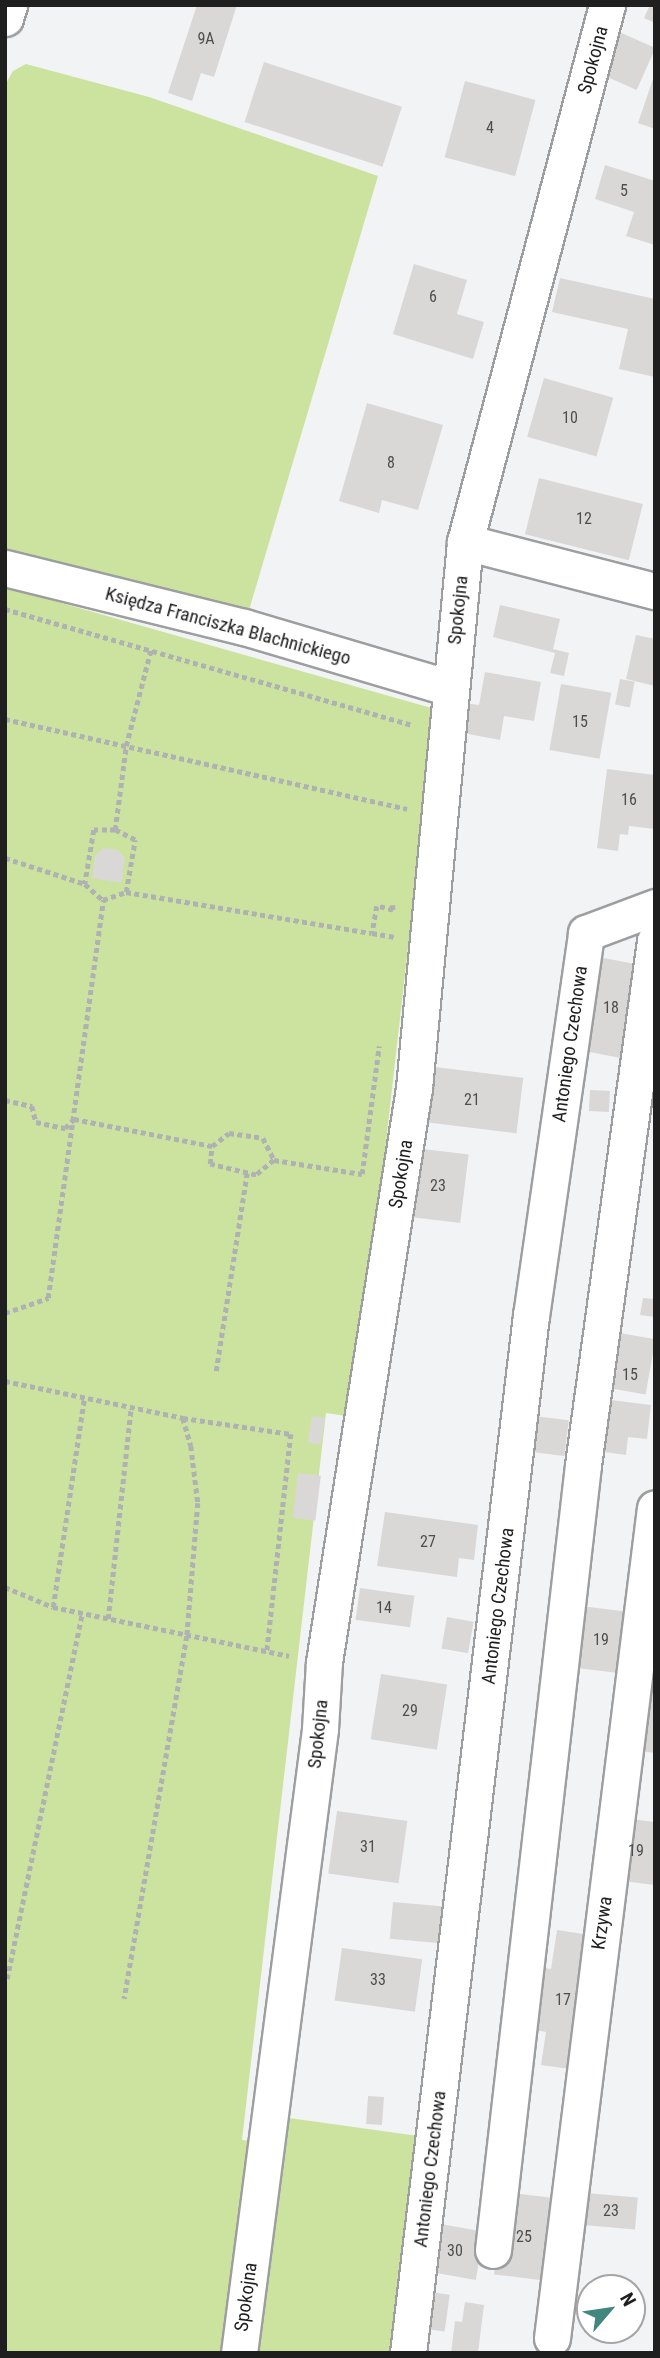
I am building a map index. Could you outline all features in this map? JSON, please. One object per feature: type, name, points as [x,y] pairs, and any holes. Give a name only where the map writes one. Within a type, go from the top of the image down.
[{"type":"street","points":[[5,18],[9,5]]},
{"type":"street","name":"Spokojna","points":[[239,2353],[320,1729],[324,1662],[414,1088],[465,542],[607,5]]},
{"type":"street","points":[[465,542],[655,591]]},
{"type":"street","name":"Księdza Franciszka Blachnickiego","points":[[5,568],[244,627],[450,688]]},
{"type":"street","name":"Antoniego Czechowa","points":[[408,2353],[531,1315],[586,933],[655,907]]},
{"type":"street","points":[[493,2250],[583,1465],[655,941]]},
{"type":"street","name":"Krzywa","points":[[552,2339],[655,1508]]},
{"type":"path","points":[[5,609],[399,719],[420,729],[450,688]]},
{"type":"path","points":[[116,830],[126,746],[151,649]]},
{"type":"path","points":[[5,719],[407,809]]},
{"type":"path","points":[[405,821],[410,795]]},
{"type":"path","points":[[85,884],[94,831],[116,830],[135,839],[126,892]]},
{"type":"path","points":[[5,858],[85,884],[103,900]]},
{"type":"path","points":[[103,900],[126,892],[395,936],[393,949]]},
{"type":"path","points":[[372,933],[377,906],[393,909],[394,897]]},
{"type":"path","points":[[5,1313],[48,1298],[103,900]]},
{"type":"path","points":[[274,1160],[263,1138],[229,1133],[212,1146],[210,1164],[256,1175],[274,1160],[362,1174],[380,1042]]},
{"type":"path","points":[[5,1100],[32,1107],[36,1122],[65,1128],[74,1119]]},
{"type":"path","points":[[74,1119],[212,1146]]},
{"type":"path","points":[[216,1371],[247,1173]]},
{"type":"path","points":[[5,1381],[183,1418],[291,1434],[267,1652]]},
{"type":"path","points":[[53,1607],[84,1399]]},
{"type":"path","points":[[108,1619],[131,1408]]},
{"type":"path","points":[[124,1999],[187,1636],[198,1503],[183,1418]]},
{"type":"path","points":[[5,1587],[53,1607],[82,1614],[324,1662]]},
{"type":"path","points":[[7,1979],[82,1614]]},
{"type":"green space","points":[[26,64],[149,97],[378,176],[249,610],[5,550],[5,85],[13,71]]},
{"type":"green space","points":[[5,587],[435,709],[353,1417],[326,1413],[242,2140],[267,2143],[239,2353],[5,2353]]},
{"type":"green space","points":[[282,2117],[422,2137],[391,2353],[249,2353]]},
{"type":"building","points":[[197,5],[237,5],[214,77],[201,73],[192,101],[168,93]]},
{"type":"building","points":[[650,5],[655,5],[655,23],[644,18]]},
{"type":"building","points":[[617,31],[655,48],[637,90],[598,73]]},
{"type":"building","points":[[264,62],[402,107],[382,167],[245,122]]},
{"type":"building","points":[[655,76],[655,129],[638,123]]},
{"type":"building","points":[[465,81],[536,100],[515,176],[445,157]]},
{"type":"building","points":[[605,165],[655,181],[655,245],[626,236],[634,212],[595,199]]},
{"type":"building","points":[[414,264],[467,280],[457,314],[484,322],[473,359],[393,334]]},
{"type":"building","points":[[560,278],[655,299],[655,377],[619,369],[628,329],[552,312]]},
{"type":"building","points":[[544,378],[613,398],[596,456],[527,437]]},
{"type":"building","points":[[367,403],[443,425],[418,510],[382,500],[379,513],[339,501]]},
{"type":"building","points":[[539,478],[643,504],[629,560],[525,534]]},
{"type":"building","points":[[500,605],[560,619],[553,649],[569,653],[564,676],[550,673],[555,653],[493,637]]},
{"type":"building","points":[[636,635],[655,639],[655,686],[626,679]]},
{"type":"building","points":[[485,672],[541,682],[534,721],[504,716],[500,740],[458,732],[463,703],[479,705]]},
{"type":"building","points":[[620,679],[635,682],[630,707],[615,705]]},
{"type":"building","points":[[561,684],[611,693],[600,759],[549,750]]},
{"type":"building","points":[[607,769],[655,775],[655,829],[629,826],[628,835],[620,834],[618,851],[597,848]]},
{"type":"building","points":[[104,848],[118,850],[125,859],[121,883],[92,878],[95,855]]},
{"type":"building","points":[[599,957],[642,965],[624,1059],[581,1050]]},
{"type":"building","points":[[427,1066],[523,1078],[516,1133],[420,1122]]},
{"type":"building","points":[[590,1090],[610,1091],[609,1112],[589,1111]]},
{"type":"building","points":[[415,1148],[469,1155],[460,1223],[407,1216]]},
{"type":"building","points":[[643,1298],[655,1299],[655,1317],[640,1315]]},
{"type":"building","points":[[614,1332],[655,1339],[646,1394],[604,1387]]},
{"type":"building","points":[[603,1399],[651,1405],[647,1439],[628,1437],[626,1455],[597,1451]]},
{"type":"building","points":[[312,1416],[325,1418],[321,1445],[308,1443]]},
{"type":"building","points":[[534,1416],[569,1420],[564,1456],[530,1452]]},
{"type":"building","points":[[298,1473],[321,1476],[315,1520],[293,1518]]},
{"type":"building","points":[[385,1512],[478,1525],[474,1560],[459,1558],[457,1577],[377,1566]]},
{"type":"building","points":[[360,1588],[414,1596],[410,1627],[356,1620]]},
{"type":"building","points":[[581,1606],[630,1612],[622,1674],[573,1668]]},
{"type":"building","points":[[447,1617],[474,1622],[468,1653],[441,1649]]},
{"type":"building","points":[[381,1674],[447,1684],[437,1750],[371,1739]]},
{"type":"building","points":[[641,1686],[655,1688],[655,1753],[634,1750]]},
{"type":"building","points":[[337,1811],[407,1821],[399,1883],[328,1873]]},
{"type":"building","points":[[622,1818],[655,1822],[655,1885],[614,1880]]},
{"type":"building","points":[[393,1902],[450,1907],[447,1944],[390,1939]]},
{"type":"building","points":[[557,1930],[596,1936],[577,2070],[541,2065],[546,2032],[535,2030],[544,1968],[551,1969]]},
{"type":"building","points":[[342,1948],[422,1959],[415,2012],[335,2000]]},
{"type":"building","points":[[368,2096],[384,2097],[382,2125],[366,2124]]},
{"type":"building","points":[[504,2192],[554,2198],[544,2280],[494,2274]]},
{"type":"building","points":[[586,2193],[638,2198],[635,2229],[583,2225]]},
{"type":"building","points":[[435,2223],[484,2232],[476,2280],[426,2271]]},
{"type":"building","points":[[423,2291],[450,2295],[445,2331],[418,2328]]},
{"type":"building","points":[[465,2302],[484,2305],[478,2353],[451,2353],[455,2321],[462,2322]]}]
